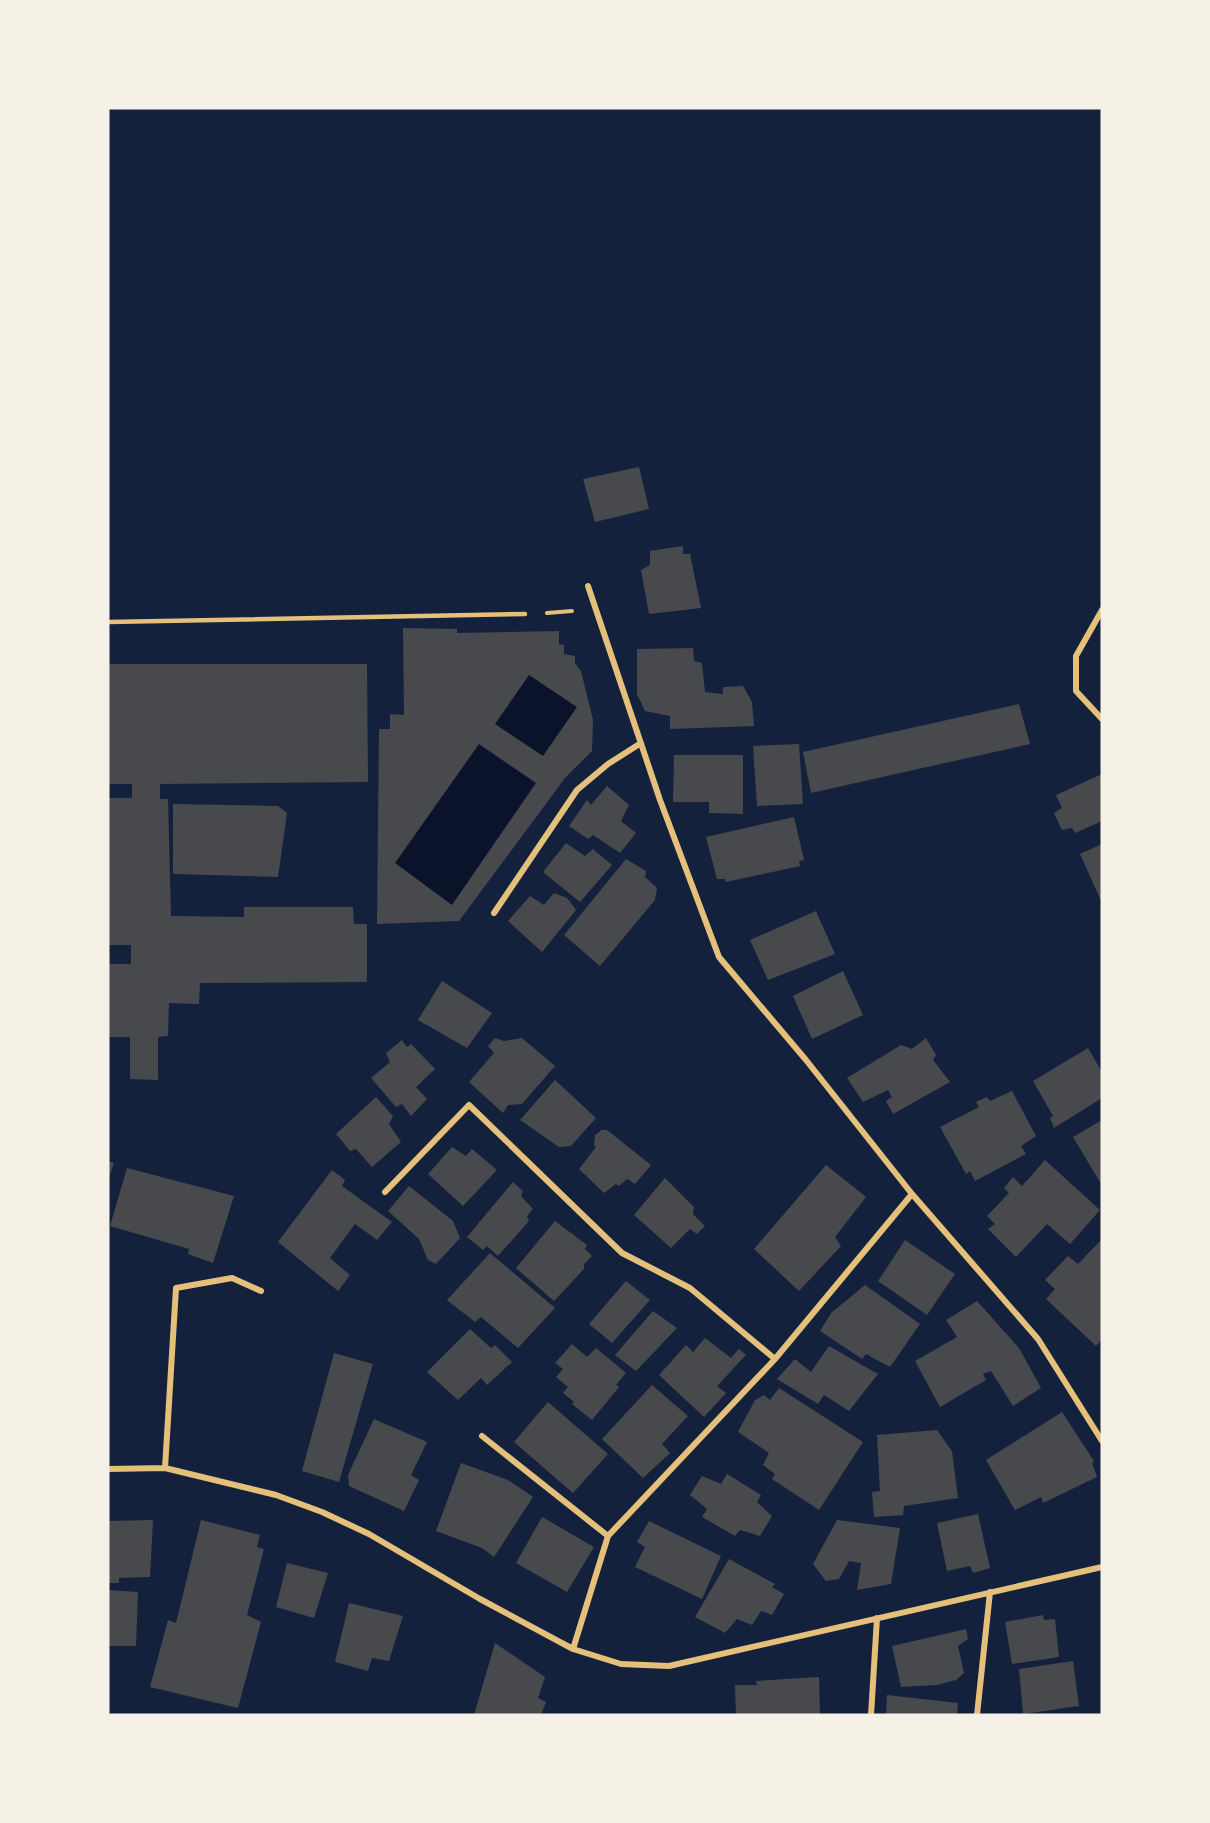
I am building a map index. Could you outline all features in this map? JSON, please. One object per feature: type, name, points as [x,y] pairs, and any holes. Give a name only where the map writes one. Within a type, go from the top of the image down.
[{"type":"street","points":[[588,586],[660,800],[719,957],[806,1060],[912,1194],[1038,1339],[1102,1441]]},
{"type":"street","points":[[1102,610],[1076,656],[1076,691],[1102,719]]},
{"type":"street","points":[[494,913],[578,790],[608,764],[641,743]]},
{"type":"street","points":[[385,1192],[469,1105],[622,1253],[690,1288],[775,1359]]},
{"type":"street","points":[[573,1649],[608,1536],[775,1359],[912,1194]]},
{"type":"street","points":[[165,1468],[176,1288],[232,1278],[261,1290]]},
{"type":"street","points":[[482,1436],[608,1536]]},
{"type":"street","points":[[108,1469],[165,1468],[276,1495],[322,1512],[369,1534],[480,1599],[573,1649],[621,1664],[669,1666],[1102,1567]]},
{"type":"street","points":[[977,1715],[990,1592]]},
{"type":"street","points":[[871,1715],[877,1618]]},
{"type":"lane","points":[[108,622],[525,614]]},
{"type":"path","points":[[525,614],[596,610]]},
{"type":"water","points":[[529,675],[577,707],[543,756],[495,724]]},
{"type":"water","points":[[479,744],[536,783],[452,905],[395,863]]},
{"type":"building","points":[[639,467],[649,509],[595,522],[583,479]]},
{"type":"building","points":[[683,546],[683,554],[690,554],[701,608],[649,614],[641,570],[650,565],[650,551]]},
{"type":"building","points":[[403,628],[457,629],[457,633],[559,631],[559,644],[564,645],[564,654],[575,656],[575,663],[581,671],[593,720],[592,751],[565,778],[459,921],[377,924],[379,729],[390,729],[390,714],[404,715]],"holes":[[[529,675],[577,707],[543,756],[495,724]],[[479,744],[536,783],[452,905],[395,863]]]},
{"type":"building","points":[[693,648],[694,661],[702,663],[705,692],[723,694],[723,687],[743,686],[752,702],[754,726],[670,729],[670,716],[645,711],[637,694],[637,649]]},
{"type":"building","points":[[108,664],[367,664],[368,782],[160,784],[160,799],[168,799],[171,916],[244,917],[244,907],[353,907],[354,924],[367,924],[367,982],[200,983],[199,1004],[169,1003],[168,1036],[158,1037],[158,1080],[130,1079],[130,1037],[108,1037],[108,964],[131,964],[131,945],[108,945],[108,798],[132,798],[132,784],[108,784]]},
{"type":"building","points":[[1019,704],[1030,744],[811,793],[803,752]]},
{"type":"building","points":[[799,744],[803,804],[757,806],[753,746]]},
{"type":"building","points":[[674,755],[743,755],[743,814],[709,813],[709,802],[673,802]]},
{"type":"building","points":[[1102,774],[1102,821],[1075,833],[1072,828],[1062,830],[1054,813],[1062,808],[1056,795]]},
{"type":"building","points":[[607,786],[629,805],[621,821],[636,833],[620,853],[593,835],[588,839],[569,826],[587,800],[591,805]]},
{"type":"building","points":[[173,804],[278,806],[287,813],[278,877],[173,874]]},
{"type":"building","points":[[794,817],[804,860],[799,861],[800,866],[726,882],[725,879],[717,879],[706,837]]},
{"type":"building","points":[[566,843],[585,856],[593,849],[612,865],[580,902],[543,872]]},
{"type":"building","points":[[1102,844],[1102,903],[1080,854]]},
{"type":"building","points":[[626,859],[646,871],[645,877],[657,888],[655,900],[600,966],[564,935]]},
{"type":"building","points":[[554,893],[567,898],[576,910],[542,952],[508,921],[530,896],[544,905]]},
{"type":"building","points":[[816,911],[835,954],[768,980],[750,940]]},
{"type":"building","points":[[843,971],[863,1015],[812,1039],[793,996]]},
{"type":"building","points":[[442,981],[492,1013],[467,1048],[418,1020]]},
{"type":"building","points":[[495,1038],[504,1041],[522,1038],[555,1066],[522,1104],[508,1105],[503,1113],[469,1082],[494,1053],[488,1046]]},
{"type":"building","points":[[926,1038],[936,1055],[933,1060],[950,1082],[893,1114],[886,1101],[892,1097],[888,1090],[863,1102],[847,1078],[901,1045],[912,1049]]},
{"type":"building","points":[[402,1040],[407,1047],[411,1044],[435,1069],[416,1087],[427,1099],[411,1116],[402,1104],[396,1107],[371,1078],[390,1062],[386,1053]]},
{"type":"building","points":[[1088,1048],[1102,1072],[1102,1098],[1054,1128],[1050,1118],[1053,1116],[1033,1081]]},
{"type":"building","points":[[555,1080],[596,1118],[571,1146],[559,1147],[520,1120]]},
{"type":"building","points":[[1012,1091],[1036,1136],[1021,1146],[1026,1154],[975,1181],[970,1171],[966,1174],[940,1127],[979,1107],[976,1102],[987,1097],[990,1101]]},
{"type":"building","points":[[376,1097],[393,1116],[389,1124],[401,1142],[372,1167],[356,1149],[350,1151],[336,1134]]},
{"type":"building","points":[[1102,1120],[1102,1181],[1100,1182],[1073,1137]]},
{"type":"building","points":[[602,1130],[607,1130],[651,1165],[635,1184],[627,1179],[619,1186],[616,1184],[604,1193],[579,1169],[596,1147],[594,1145],[595,1135]]},
{"type":"building","points":[[452,1147],[466,1156],[472,1149],[497,1170],[463,1206],[428,1174]]},
{"type":"building","points":[[1045,1160],[1100,1210],[1070,1244],[1047,1224],[1016,1257],[988,1229],[995,1224],[987,1216],[1009,1193],[1004,1188],[1013,1177],[1022,1186]]},
{"type":"building","points":[[108,1161],[114,1163],[108,1180]]},
{"type":"building","points":[[826,1165],[866,1197],[835,1237],[841,1246],[799,1291],[754,1249]]},
{"type":"building","points":[[127,1168],[234,1196],[213,1263],[188,1254],[189,1249],[110,1226]]},
{"type":"building","points":[[332,1170],[345,1180],[342,1186],[392,1222],[377,1240],[355,1224],[330,1258],[350,1275],[338,1291],[278,1242]]},
{"type":"building","points":[[665,1178],[694,1207],[693,1214],[705,1226],[697,1234],[690,1229],[671,1248],[634,1215]]},
{"type":"building","points":[[513,1182],[523,1191],[521,1196],[533,1209],[527,1216],[529,1221],[498,1256],[487,1246],[483,1250],[467,1237]]},
{"type":"building","points":[[409,1186],[453,1221],[460,1238],[436,1264],[428,1260],[419,1239],[388,1211]]},
{"type":"building","points":[[555,1221],[587,1245],[585,1249],[592,1256],[584,1264],[584,1269],[554,1301],[516,1268]]},
{"type":"building","points":[[1102,1239],[1102,1339],[1096,1346],[1046,1299],[1055,1289],[1045,1280],[1068,1256],[1078,1264]]},
{"type":"building","points":[[905,1240],[955,1274],[927,1315],[878,1281]]},
{"type":"building","points":[[490,1253],[555,1308],[518,1348],[481,1317],[475,1322],[447,1300]]},
{"type":"building","points":[[626,1281],[650,1300],[612,1343],[589,1324]]},
{"type":"building","points":[[865,1285],[920,1324],[890,1367],[866,1354],[862,1359],[820,1331],[831,1313]]},
{"type":"building","points":[[977,1301],[1019,1348],[1041,1388],[1013,1406],[991,1371],[983,1374],[986,1380],[940,1407],[915,1361],[957,1337],[946,1320]]},
{"type":"building","points":[[653,1311],[677,1328],[636,1371],[615,1355]]},
{"type":"building","points":[[470,1329],[491,1348],[495,1345],[512,1362],[487,1385],[481,1378],[458,1400],[427,1372]]},
{"type":"building","points":[[705,1338],[731,1358],[739,1349],[746,1355],[717,1386],[726,1393],[704,1417],[659,1375],[686,1345],[693,1352]]},
{"type":"building","points":[[572,1344],[587,1357],[596,1348],[626,1373],[616,1385],[619,1387],[592,1420],[572,1404],[574,1402],[563,1393],[568,1387],[556,1377],[563,1369],[555,1363]]},
{"type":"building","points":[[829,1346],[878,1374],[849,1411],[824,1395],[818,1404],[777,1379],[795,1359],[811,1372]]},
{"type":"building","points":[[334,1353],[373,1364],[339,1482],[302,1471]]},
{"type":"building","points":[[652,1385],[688,1416],[662,1444],[670,1453],[643,1478],[602,1439]]},
{"type":"building","points":[[779,1388],[863,1442],[819,1510],[772,1479],[775,1474],[763,1465],[769,1453],[738,1432],[755,1400],[764,1395],[770,1400]]},
{"type":"building","points":[[548,1402],[608,1454],[573,1493],[514,1442]]},
{"type":"building","points":[[1062,1412],[1094,1461],[1092,1463],[1097,1477],[1043,1503],[1041,1497],[1015,1510],[986,1460]]},
{"type":"building","points":[[374,1419],[427,1442],[411,1475],[419,1480],[404,1511],[349,1486],[348,1475]]},
{"type":"building","points":[[937,1430],[952,1451],[958,1498],[904,1506],[903,1515],[874,1517],[872,1492],[880,1491],[877,1435]]},
{"type":"building","points":[[461,1463],[508,1480],[533,1497],[494,1557],[482,1548],[436,1531]]},
{"type":"building","points":[[727,1474],[761,1495],[757,1502],[772,1516],[760,1536],[740,1530],[735,1536],[702,1517],[707,1509],[690,1495],[702,1476],[721,1484]]},
{"type":"building","points":[[978,1514],[990,1568],[973,1573],[970,1566],[947,1571],[937,1523]]},
{"type":"building","points":[[542,1517],[594,1547],[567,1592],[516,1563]]},
{"type":"building","points":[[153,1520],[150,1577],[119,1578],[119,1583],[108,1583],[108,1521]]},
{"type":"building","points":[[201,1520],[260,1535],[257,1547],[264,1549],[247,1615],[261,1622],[238,1708],[150,1687],[168,1620],[176,1623]]},
{"type":"building","points":[[837,1520],[900,1528],[891,1584],[857,1590],[861,1563],[849,1561],[839,1579],[826,1581],[813,1564]]},
{"type":"building","points":[[649,1521],[721,1556],[702,1599],[635,1567],[645,1547],[637,1542]]},
{"type":"building","points":[[729,1559],[775,1584],[772,1587],[784,1594],[772,1615],[761,1611],[752,1625],[737,1619],[725,1633],[695,1617]]},
{"type":"building","points":[[287,1563],[328,1573],[314,1618],[276,1607]]},
{"type":"building","points":[[108,1590],[138,1592],[136,1646],[108,1646]]},
{"type":"building","points":[[349,1603],[403,1616],[389,1661],[372,1658],[368,1671],[335,1662]]},
{"type":"building","points":[[1043,1615],[1044,1620],[1055,1619],[1059,1657],[1012,1664],[1005,1622]]},
{"type":"building","points":[[966,1629],[968,1639],[958,1646],[964,1673],[956,1680],[937,1685],[901,1687],[892,1646]]},
{"type":"building","points":[[495,1643],[545,1677],[538,1698],[546,1702],[541,1715],[474,1715]]},
{"type":"building","points":[[1073,1661],[1079,1706],[1023,1714],[1019,1669]]},
{"type":"building","points":[[819,1677],[820,1715],[736,1715],[735,1685],[757,1685],[756,1681]]},
{"type":"building","points":[[887,1695],[958,1703],[957,1715],[886,1715]]}]
